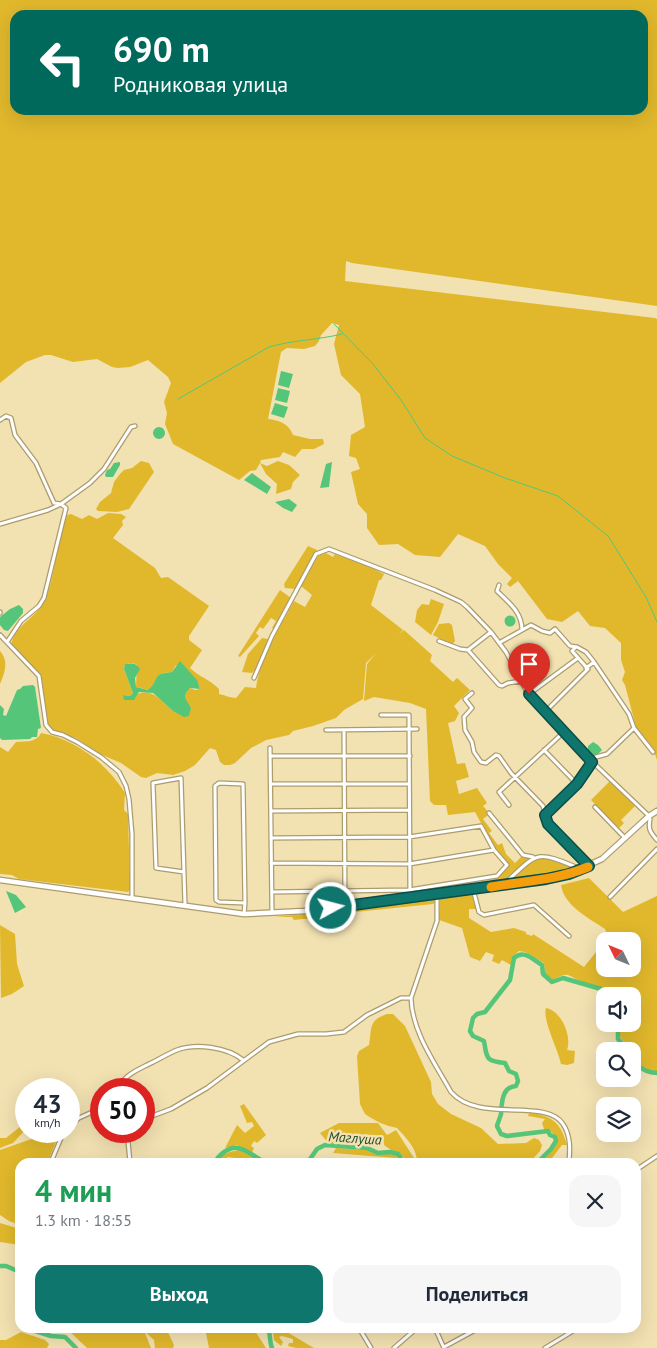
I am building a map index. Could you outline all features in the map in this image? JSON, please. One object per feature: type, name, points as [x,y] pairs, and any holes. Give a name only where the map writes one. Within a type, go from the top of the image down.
[{"type":"main road","points":[[0,880],[244,914],[272,914],[345,907],[546,879],[581,870],[602,859],[657,811]]},
{"type":"street","points":[[0,420],[6,416],[11,418],[15,435],[36,463],[50,497],[54,503],[61,504],[66,508],[44,598],[39,606],[21,621],[7,642]]},
{"type":"street","points":[[0,524],[48,510],[61,504],[90,483],[104,469],[130,427],[135,426]]},
{"type":"street","points":[[254,678],[272,636],[316,554],[329,549],[435,590],[461,602],[490,632],[506,652],[529,694],[592,762],[649,816],[648,827],[657,840]]},
{"type":"street","points":[[499,585],[497,590],[522,620],[522,630]]},
{"type":"street","points":[[499,643],[531,625],[550,633],[555,629],[570,646],[577,647],[586,652],[594,662],[629,714],[634,728],[653,752]]},
{"type":"street","points":[[439,641],[460,650],[468,650],[490,632]]},
{"type":"street","points":[[0,635],[39,676],[48,729],[63,735],[101,757],[119,772],[126,786],[129,799],[132,834],[132,898]]},
{"type":"street","points":[[546,711],[588,670],[572,650],[576,648]]},
{"type":"street","points":[[468,650],[499,685],[502,686],[521,681]]},
{"type":"street","points":[[529,694],[578,658]]},
{"type":"street","points":[[586,668],[594,662]]},
{"type":"street","points":[[472,693],[465,699],[472,708],[464,717],[465,730],[472,742],[474,752],[481,762],[486,763],[496,755],[499,756],[511,773],[543,806],[548,824],[589,866]]},
{"type":"street","points":[[381,715],[409,715],[410,898]]},
{"type":"street","points":[[545,815],[577,784],[596,757],[607,754],[634,728]]},
{"type":"street","points":[[326,730],[417,729]]},
{"type":"street","points":[[344,730],[345,907]]},
{"type":"street","points":[[509,805],[499,792],[564,732]]},
{"type":"street","points":[[270,748],[272,914]]},
{"type":"street","points":[[544,750],[577,784]]},
{"type":"street","points":[[270,756],[410,756]]},
{"type":"street","points":[[184,872],[156,868],[153,783],[181,778],[184,872],[185,905]]},
{"type":"street","points":[[244,914],[245,903],[243,784],[219,783],[215,786],[216,900],[219,902],[245,903]]},
{"type":"street","points":[[270,784],[408,784]]},
{"type":"street","points":[[595,807],[625,838]]},
{"type":"street","points":[[271,811],[409,810]]},
{"type":"street","points":[[490,813],[523,855],[549,857],[581,870]]},
{"type":"street","points":[[271,838],[409,837],[481,826],[494,850],[507,865],[497,876],[409,890],[272,892]]},
{"type":"street","points":[[271,863],[409,864],[494,850]]},
{"type":"street","points":[[610,897],[657,850]]},
{"type":"street","points":[[502,885],[534,857]]},
{"type":"street","points":[[489,878],[489,887]]},
{"type":"street","points":[[473,889],[479,912],[484,915],[534,905],[569,936]]},
{"type":"street","points":[[437,894],[437,921],[411,998],[411,1010],[418,1031],[451,1092],[457,1099],[477,1107],[494,1110],[543,1112],[556,1117],[563,1123],[568,1135],[569,1158]]},
{"type":"street","points":[[155,1115],[171,1109],[208,1088],[268,1042],[292,1035],[344,1032],[367,1016],[401,998],[411,998]]},
{"type":"street","points":[[126,1078],[132,1072],[177,1050],[190,1047],[223,1050],[236,1054],[243,1060]]},
{"type":"street","points":[[53,1158],[59,1143]]},
{"type":"street","points":[[128,1143],[130,1158]]},
{"type":"street","points":[[641,1167],[657,1156]]},
{"type":"street","points":[[362,1333],[371,1348]]},
{"type":"street","points":[[394,1348],[411,1333]]},
{"type":"street","points":[[437,1333],[444,1348],[470,1333]]},
{"type":"street","points":[[545,1348],[570,1333]]},
{"type":"shaded area","points":[[0,0],[657,0],[657,306],[346,261],[345,281],[657,319],[657,760],[653,748],[636,727],[622,680],[625,672],[621,660],[621,643],[605,628],[590,626],[578,611],[562,622],[547,619],[518,581],[510,587],[507,584],[512,578],[498,564],[485,546],[458,534],[440,557],[415,555],[398,544],[379,545],[367,528],[367,514],[358,504],[351,472],[360,469],[356,458],[349,456],[351,435],[365,427],[360,394],[341,375],[334,344],[339,325],[332,323],[321,335],[315,346],[304,349],[287,348],[281,352],[268,419],[283,423],[293,435],[310,439],[323,439],[324,444],[314,449],[302,449],[295,457],[283,452],[280,457],[261,460],[256,470],[250,471],[239,480],[173,444],[165,424],[167,413],[164,402],[171,383],[168,377],[148,360],[130,367],[118,368],[97,359],[73,362],[51,355],[45,355],[26,362],[0,383]]},
{"type":"shaded area","points":[[281,371],[293,374],[289,388],[278,385]]},
{"type":"shaded area","points":[[278,388],[290,391],[287,403],[275,400]]},
{"type":"shaded area","points":[[275,403],[288,407],[284,418],[271,414]]},
{"type":"shaded area","points":[[157,427],[161,427],[165,433],[161,439],[157,439],[153,435],[153,431]]},
{"type":"shaded area","points":[[141,461],[149,463],[154,472],[129,509],[117,512],[98,511],[96,509],[100,502],[111,493],[114,482],[120,474]]},
{"type":"shaded area","points":[[278,461],[289,465],[300,475],[293,482],[291,489],[276,494],[277,484],[266,474],[260,463],[267,466]]},
{"type":"shaded area","points":[[120,462],[113,477],[106,477],[107,470],[114,463]]},
{"type":"shaded area","points":[[332,462],[329,487],[320,488],[326,464]]},
{"type":"shaded area","points":[[252,473],[271,487],[267,494],[244,480]]},
{"type":"shaded area","points":[[289,499],[297,505],[292,512],[275,502]]},
{"type":"shaded area","points":[[108,513],[121,514],[126,517],[122,521],[123,525],[113,538],[155,568],[161,578],[168,577],[209,606],[189,636],[189,640],[202,650],[190,668],[216,686],[219,689],[219,694],[232,698],[236,698],[245,687],[256,688],[266,655],[294,601],[305,607],[312,595],[301,586],[318,556],[326,553],[333,557],[335,554],[384,574],[381,580],[379,580],[371,605],[403,630],[398,635],[404,630],[432,655],[430,661],[453,682],[457,678],[470,690],[454,706],[459,713],[455,721],[448,723],[457,764],[465,763],[469,777],[456,781],[459,794],[477,788],[487,803],[483,806],[490,814],[483,819],[492,831],[489,833],[498,845],[502,843],[506,854],[515,863],[522,856],[530,858],[502,882],[491,884],[490,880],[498,877],[509,865],[495,849],[475,812],[448,815],[446,805],[434,805],[430,801],[426,709],[410,703],[374,697],[364,701],[367,664],[376,653],[366,663],[363,699],[344,710],[336,718],[293,731],[289,735],[266,740],[251,748],[235,763],[230,765],[224,765],[220,762],[216,750],[210,748],[195,765],[185,771],[173,775],[157,773],[146,778],[141,777],[121,763],[100,754],[76,738],[53,730],[48,724],[41,676],[11,644],[18,631],[41,608],[44,602],[67,515],[71,514],[82,519],[89,515],[97,519]],"holes":[[[133,663],[137,665],[136,687],[149,690],[159,675],[172,672],[176,665],[191,674],[200,689],[190,688],[185,698],[173,711],[151,694],[140,693],[124,700],[124,695],[130,696],[133,693],[124,669],[125,664]]]},
{"type":"shaded area","points":[[308,546],[317,550],[295,589],[285,588],[284,584]]},
{"type":"shaded area","points":[[280,590],[291,598],[274,629],[272,628],[276,621],[271,618],[263,629],[260,627],[256,633],[259,636],[240,657],[238,656]]},
{"type":"shaded area","points":[[431,599],[444,604],[431,635],[415,622],[417,610],[422,604],[429,605]]},
{"type":"shaded area","points":[[19,605],[23,609],[23,613],[8,631],[4,630],[0,625],[0,617]]},
{"type":"shaded area","points":[[508,616],[512,616],[515,621],[514,625],[508,626],[505,623],[505,619]]},
{"type":"shaded area","points":[[449,623],[452,625],[455,641],[452,645],[433,635],[439,624]]},
{"type":"shaded area","points":[[262,638],[268,639],[256,669],[252,673],[242,672],[248,654]]},
{"type":"shaded area","points":[[0,651],[5,663],[5,671],[0,684]]},
{"type":"shaded area","points":[[180,661],[197,680],[200,689],[190,688],[186,693],[185,698],[191,708],[189,716],[184,717],[173,711],[153,693],[139,692],[134,700],[124,700],[123,695],[130,696],[133,693],[124,669],[125,664],[134,664],[139,667],[140,669],[135,678],[136,687],[148,690],[158,676],[172,672]]},
{"type":"shaded area","points":[[33,685],[35,687],[41,728],[38,729],[37,737],[2,740],[0,738],[0,705],[4,709],[3,715],[6,716],[17,690],[23,686]]},
{"type":"shaded area","points":[[41,733],[66,741],[89,754],[109,772],[125,793],[124,810],[128,814],[130,890],[128,892],[19,879],[12,875],[0,874],[0,747],[8,752],[16,742],[34,740]]},
{"type":"shaded area","points":[[593,742],[602,750],[597,755],[592,756],[588,751],[588,746]]},
{"type":"shaded area","points":[[610,781],[635,806],[621,820],[624,823],[619,828],[591,800]]},
{"type":"shaded area","points":[[544,858],[570,867],[569,872],[514,880],[514,876],[533,861]]},
{"type":"shaded area","points":[[589,878],[623,912],[657,896],[657,1072],[641,1066],[641,1042],[624,1042],[620,1034],[620,1032],[641,1032],[641,987],[599,987],[568,975],[553,980],[545,974],[544,963],[525,952],[519,951],[512,957],[511,965],[502,960],[499,964],[492,961],[494,955],[486,952],[480,961],[470,957],[462,928],[439,920],[440,899],[444,896],[471,892],[477,909],[469,909],[469,918],[491,932],[514,928],[532,936],[533,934],[584,967],[596,952],[596,978],[641,978],[641,932],[606,932],[605,929],[572,905],[563,892],[561,885]]},
{"type":"shaded area","points":[[6,891],[16,895],[26,907],[15,913]]},
{"type":"shaded area","points":[[429,897],[434,899],[435,902],[433,904],[336,914],[332,912],[334,909]]},
{"type":"shaded area","points":[[330,911],[329,915],[325,917],[316,918],[294,920],[292,917],[275,917]]},
{"type":"shaded area","points":[[0,925],[15,934],[17,964],[24,986],[12,994],[1,998]]},
{"type":"shaded area","points":[[546,1008],[552,1010],[561,1019],[567,1032],[567,1050],[575,1051],[574,1063],[561,1064],[546,1020]]},
{"type":"shaded area","points":[[393,1014],[405,1026],[431,1082],[432,1094],[438,1104],[451,1114],[481,1128],[498,1144],[526,1143],[534,1138],[539,1140],[542,1145],[540,1151],[534,1158],[417,1158],[407,1139],[397,1128],[381,1123],[365,1114],[360,1104],[357,1056],[359,1051],[369,1045],[372,1026],[381,1016]]},
{"type":"shaded area","points":[[244,1104],[266,1135],[257,1143],[254,1141],[251,1146],[254,1148],[252,1153],[237,1145],[225,1148],[237,1125],[245,1133],[254,1126],[252,1122],[247,1123],[240,1106]]},
{"type":"shaded area","points":[[529,1113],[550,1118],[562,1131],[567,1145],[562,1145],[552,1158],[545,1158],[558,1140],[549,1129],[544,1129],[542,1123],[545,1119],[528,1116]]},
{"type":"shaded area","points":[[339,1123],[378,1123],[387,1135],[396,1130],[414,1158],[404,1158],[389,1149],[384,1145],[383,1135],[379,1135],[362,1145],[328,1143],[320,1133]]},
{"type":"shaded area","points":[[15,1131],[15,1141],[0,1148],[0,1138],[6,1138]]},
{"type":"shaded area","points":[[20,1143],[55,1143],[50,1158],[15,1158],[15,1223],[0,1215],[0,1150]]},
{"type":"shaded area","points":[[336,1148],[367,1150],[377,1154],[398,1156],[396,1158],[333,1153]]},
{"type":"shaded area","points":[[239,1150],[254,1158],[220,1158],[229,1152]]},
{"type":"shaded area","points":[[0,1223],[15,1228],[15,1244],[0,1242]]},
{"type":"shaded area","points":[[19,1333],[24,1333],[45,1340],[49,1344],[47,1348],[0,1348],[0,1340],[6,1340]]},
{"type":"shaded area","points":[[71,1333],[145,1333],[151,1348],[87,1348]]},
{"type":"shaded area","points":[[146,1333],[168,1333],[174,1345],[173,1348],[155,1348],[154,1340]]},
{"type":"shaded area","points":[[206,1333],[256,1333],[266,1348],[209,1348]]},
{"type":"shaded area","points":[[273,1333],[288,1333],[314,1348],[288,1346],[289,1343],[293,1343],[293,1339],[282,1336],[279,1337],[283,1342],[281,1346],[274,1340]]},
{"type":"waterway","points":[[334,324],[373,364],[401,400],[425,438],[452,456],[505,478],[558,496],[608,536],[646,597],[657,622]]},
{"type":"waterway","points":[[178,399],[269,347],[342,334]]},
{"type":"waterway","name":"Маглуша","points":[[542,1158],[556,1141],[555,1137],[550,1135],[548,1131],[507,1136],[501,1134],[497,1126],[503,1097],[507,1089],[516,1086],[518,1081],[516,1074],[509,1071],[505,1063],[488,1058],[484,1041],[473,1036],[470,1031],[473,1018],[477,1014],[485,1012],[510,980],[514,958],[521,954],[542,965],[543,974],[552,982],[563,978],[596,988]]},
{"type":"waterway","name":"Маглуша","points":[[618,1032],[618,1039],[621,1042]]},
{"type":"waterway","name":"Маглуша","points":[[641,1068],[646,1071],[657,1073]]},
{"type":"waterway","name":"Маглуша","points":[[311,1158],[317,1149],[325,1145],[367,1148],[378,1153],[390,1152],[398,1154],[400,1158]]},
{"type":"waterway","name":"Маглуша","points":[[218,1158],[231,1148],[245,1150],[258,1158]]},
{"type":"waterway","name":"Маглуша","points":[[0,1266],[15,1270]]},
{"type":"waterway","name":"Маглуша","points":[[42,1333],[65,1337],[76,1348]]},
{"type":"waterway","name":"Маглуша","points":[[269,1333],[272,1348]]},
{"type":"slow traffic","points":[[491,887],[546,879],[569,874],[588,867]]},
{"type":"route","points":[[331,908],[546,879],[569,874],[589,866],[548,824],[545,815],[577,784],[588,765],[592,762],[529,694]]}]
